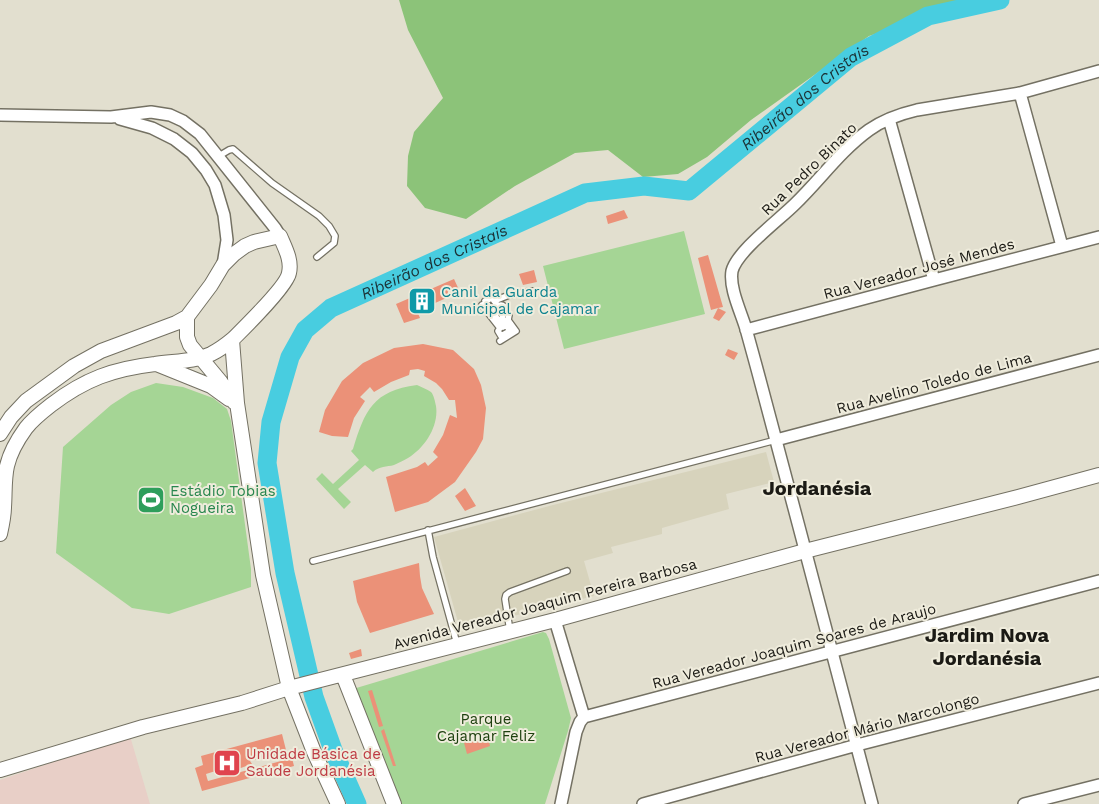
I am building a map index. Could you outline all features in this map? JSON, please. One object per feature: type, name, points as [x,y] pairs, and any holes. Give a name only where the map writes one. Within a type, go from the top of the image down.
[{"type":"street","name":"Rua Pedro Binato","points":[[872,804],[833,652],[732,282],[734,265],[744,251],[796,204],[850,145],[871,129],[889,119],[917,110],[1020,93],[1099,71]]},
{"type":"street","points":[[1020,93],[1062,246]]},
{"type":"street","points":[[0,115],[111,117],[152,112],[170,115],[183,121],[200,134],[219,156],[275,228],[280,236],[290,267],[289,275],[279,290],[232,340],[211,354],[180,361],[125,368],[104,374],[80,385],[41,413],[26,428],[7,464],[0,534]]},
{"type":"street","points":[[111,117],[135,122],[174,139],[192,153],[206,170],[215,185],[224,214],[227,240],[223,265]]},
{"type":"street","points":[[889,119],[934,280]]},
{"type":"street","points":[[0,434],[11,417],[26,401],[74,366],[101,351],[176,323],[187,317],[211,285],[223,265],[234,254],[254,242],[280,236]]},
{"type":"street","name":"Rua Vereador José Mendes","points":[[746,330],[1099,237]]},
{"type":"street","points":[[187,317],[187,337],[190,345],[202,357],[235,403]]},
{"type":"street","points":[[232,340],[235,403],[263,575],[292,687],[314,752],[338,804]]},
{"type":"street","name":"Rua Avelino Toledo de Lima","points":[[776,440],[1099,355]]},
{"type":"street","points":[[156,364],[211,386],[235,403]]},
{"type":"street","name":"Avenida Vereador Joaquim Pereira Barbosa","points":[[0,770],[143,728],[242,703],[292,687],[554,620],[805,551],[1099,475]]},
{"type":"street","name":"Rua Vereador Joaquim Soares de Araujo","points":[[584,717],[1099,581]]},
{"type":"street","points":[[554,620],[584,717],[576,732],[561,804]]},
{"type":"street","points":[[342,675],[394,804]]},
{"type":"street","name":"Rua Vereador Mário Marcolongo","points":[[643,804],[857,745],[1099,682]]},
{"type":"street","points":[[1024,804],[1099,785]]},
{"type":"lane","points":[[219,156],[233,149],[272,184],[319,216],[329,226],[335,236],[334,243],[317,257]]},
{"type":"lane","points":[[494,301],[509,295],[532,291]]},
{"type":"lane","points":[[482,305],[500,328],[498,331],[501,336],[510,331],[506,325],[503,327],[485,301],[492,298],[498,306],[498,312],[503,313],[502,319],[508,320],[516,331],[500,342]]},
{"type":"lane","points":[[313,560],[776,440]]},
{"type":"lane","points":[[428,530],[433,557],[458,644]]},
{"type":"lane","points":[[510,631],[506,595],[567,571]]},
{"type":"shaded area","points":[[766,452],[774,482],[726,494],[729,509],[662,528],[662,534],[611,547],[613,553],[584,561],[594,596],[460,629],[434,537]]},
{"type":"shaded area","points":[[130,736],[150,804],[0,804],[0,780]]},
{"type":"green space","points":[[399,0],[978,0],[869,36],[751,120],[707,157],[678,174],[643,177],[608,150],[575,153],[515,186],[466,219],[425,208],[407,186],[408,156],[414,132],[443,98],[408,30]]},
{"type":"green space","points":[[684,231],[705,314],[564,349],[543,266]]},
{"type":"green space","name":"Estádio Tobias Nogueira","points":[[156,383],[183,387],[213,398],[227,409],[231,421],[251,569],[251,587],[169,614],[132,608],[56,553],[63,447],[111,405],[131,392]]},
{"type":"green space","points":[[417,385],[431,392],[435,401],[435,421],[429,436],[414,454],[396,464],[373,472],[365,465],[338,489],[351,502],[344,509],[316,479],[322,473],[333,484],[359,460],[351,451],[362,423],[373,405],[390,392]]},
{"type":"green space","name":"Parque Cajamar Feliz","points":[[543,632],[546,633],[549,639],[571,718],[545,804],[401,804],[353,689]]},
{"type":"building","points":[[624,210],[628,218],[608,224],[606,216]]},
{"type":"building","points":[[708,255],[723,307],[711,310],[698,258]]},
{"type":"building","points":[[534,270],[537,282],[523,285],[519,274]]},
{"type":"building","name":"Canil da Guarda Municipal de Cajamar","points":[[454,279],[460,292],[417,311],[420,318],[404,323],[396,304]]},
{"type":"building","points":[[718,308],[726,312],[719,321],[713,318]]},
{"type":"building","points":[[423,344],[453,350],[474,369],[481,385],[486,408],[483,439],[455,482],[428,502],[395,512],[386,477],[417,467],[425,462],[428,466],[438,457],[433,452],[443,435],[450,415],[457,418],[455,400],[449,400],[436,383],[424,376],[425,371],[418,369],[410,370],[409,375],[391,382],[374,392],[370,387],[360,397],[365,401],[354,418],[348,437],[332,436],[319,432],[325,410],[342,381],[363,363],[394,348]]},
{"type":"building","points":[[728,349],[738,353],[734,360],[725,355]]},
{"type":"building","points":[[465,488],[476,506],[465,511],[455,496]]},
{"type":"building","points":[[419,563],[422,588],[434,614],[370,633],[357,602],[353,581]]},
{"type":"building","points":[[361,649],[362,656],[351,659],[349,653]]},
{"type":"building","points":[[372,690],[383,726],[379,727],[368,691]]},
{"type":"building","points":[[384,729],[396,766],[393,766],[381,731]]},
{"type":"building","points":[[486,731],[490,746],[467,754],[463,739]]},
{"type":"building","name":"Unidade Básica de Saúde Jordanésia","points":[[282,734],[287,754],[250,761],[252,764],[238,769],[238,764],[206,774],[208,781],[292,758],[294,766],[202,791],[195,768],[203,765],[201,756]]},
{"type":"waterway","name":"Ribeirão dos Cristais","points":[[357,804],[333,750],[314,697],[285,573],[267,463],[271,422],[290,357],[305,330],[331,308],[585,193],[644,186],[689,191],[851,57],[928,16],[1000,0]]},
{"type":"place","name":"Canil da Guarda Municipal de Cajamar","points":[[422,301]]},
{"type":"place","name":"Estádio Tobias Nogueira","points":[[151,500]]},
{"type":"place","name":"Unidade Básica de Saúde Jordanésia","points":[[227,763]]},
{"type":"district","name":"Jordanésia","points":[[817,488]]},
{"type":"district","name":"Jardim Nova Jordanésia","points":[[987,646]]}]
